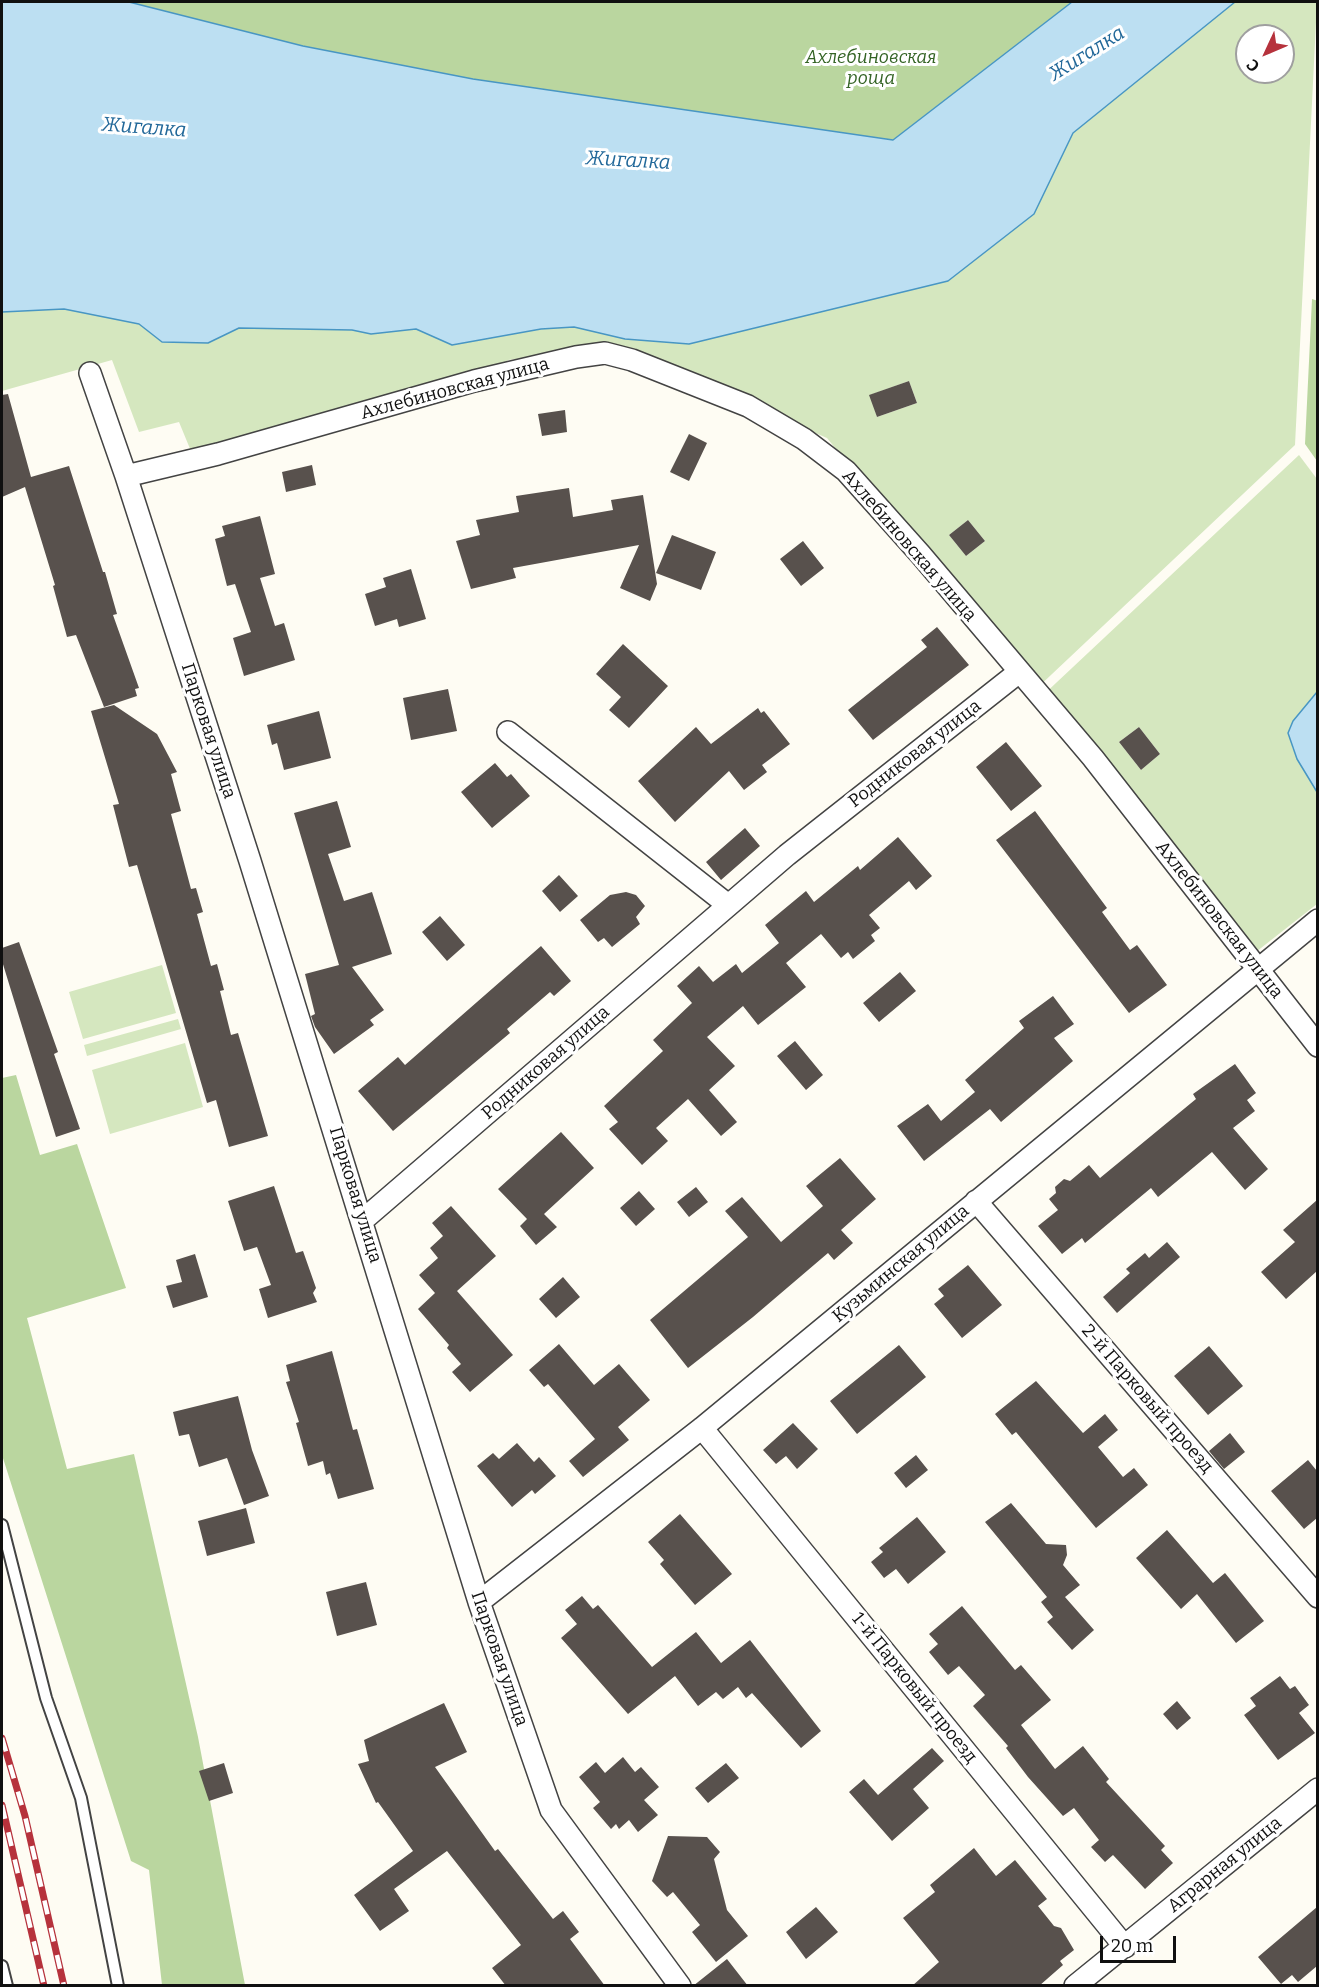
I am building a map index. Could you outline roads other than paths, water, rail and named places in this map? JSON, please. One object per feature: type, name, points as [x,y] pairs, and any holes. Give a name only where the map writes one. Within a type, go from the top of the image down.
[{"type":"street","name":"Ахлебиновская улица","points":[[126,476],[218,454],[474,381],[576,357],[605,353],[632,360],[748,406],[804,439],[846,471],[921,555],[1094,758],[1317,1046]]},
{"type":"street","name":"Парковая улица","points":[[90,373],[126,476],[363,1220],[479,1602],[551,1810],[680,1986]]},
{"type":"street","name":"Родниковая улица","points":[[363,1220],[796,847],[1019,672]]},
{"type":"street","points":[[508,732],[728,905]]},
{"type":"street","name":"Кузьминская улица","points":[[479,1602],[702,1428],[1317,920]]},
{"type":"street","name":"2-й Парковый проезд","points":[[976,1201],[1317,1597]]},
{"type":"street","name":"1-й Парковый проезд","points":[[702,1428],[1125,1947]]},
{"type":"street","name":"Аграрная улица","points":[[1075,1986],[1317,1789]]},
{"type":"lane","points":[[2,1525],[46,1698],[81,1798],[118,1986]]},
{"type":"lane","points":[[2,1966],[7,1986]]},
{"type":"water","name":"Жигалка","points":[[2,2],[129,2],[303,46],[473,79],[893,140],[1072,2],[1235,2],[1073,133],[1034,214],[948,281],[689,344],[625,339],[574,327],[541,329],[452,345],[416,329],[371,334],[352,330],[239,328],[208,343],[162,342],[139,324],[64,309],[2,312]]},
{"type":"water","points":[[1317,692],[1317,792],[1297,759],[1288,733],[1293,721]]},
{"type":"railway","points":[[2,1738],[25,1816],[64,1986]]},
{"type":"railway","points":[[2,1805],[44,1986]]},
{"type":"park label","name":"Ахлебиновская роща","points":[[871,68]]}]
